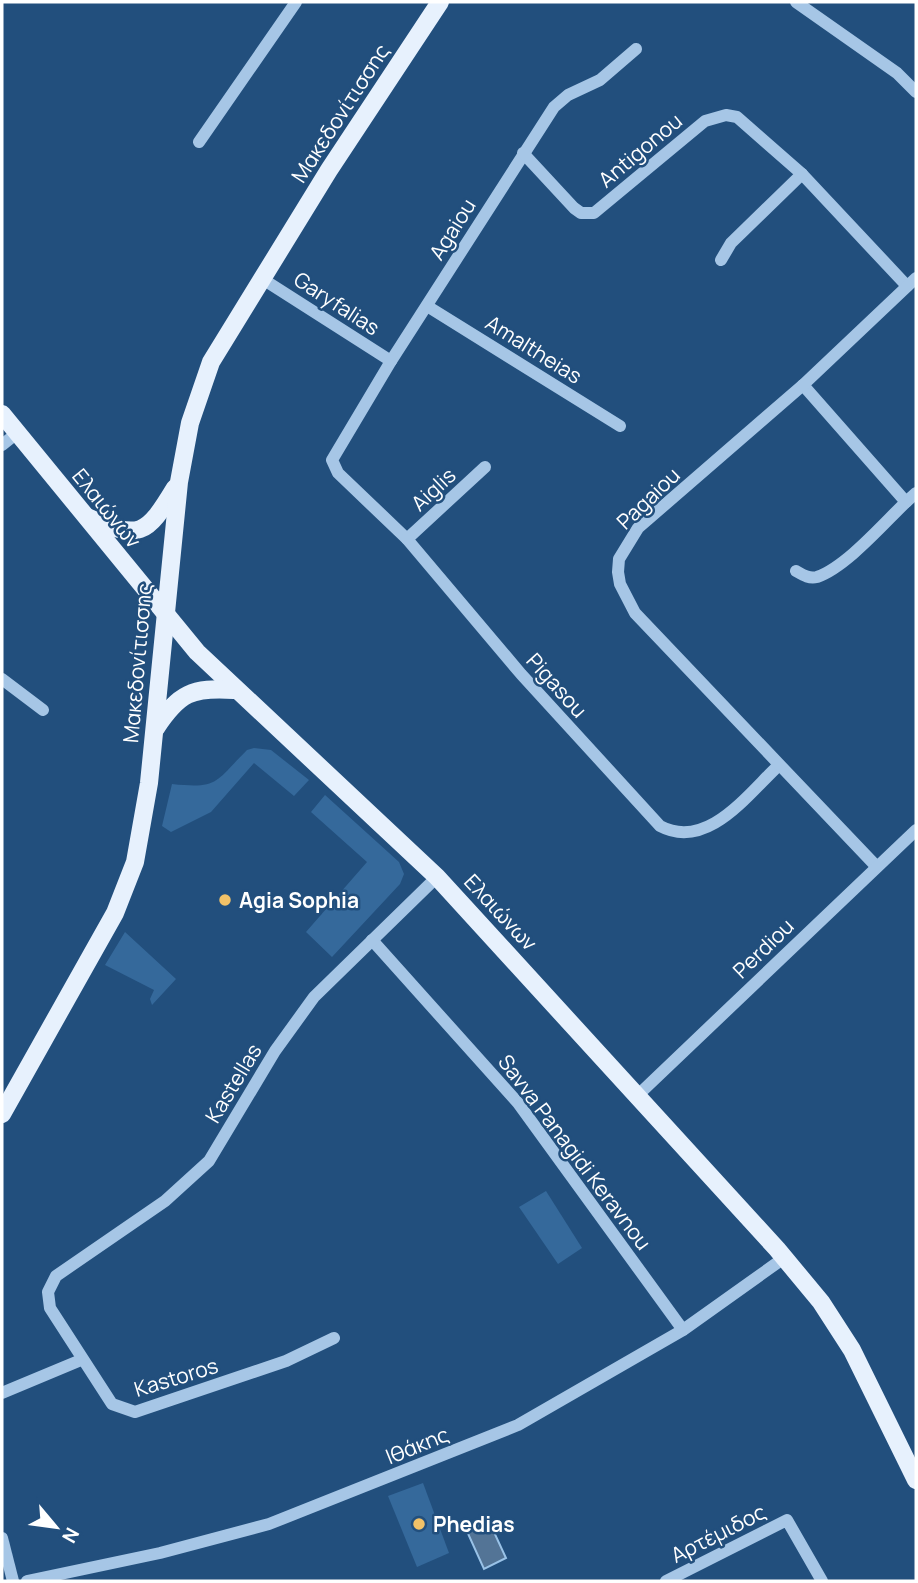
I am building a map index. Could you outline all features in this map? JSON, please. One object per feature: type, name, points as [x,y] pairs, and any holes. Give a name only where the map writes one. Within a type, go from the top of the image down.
[{"type":"main road","name":"Μακεδονίτισσης","points":[[2,1114],[106,931],[128,884],[144,821],[179,482],[190,423],[211,362],[261,278],[440,2]]},
{"type":"main road","name":"Ελαιώνων","points":[[2,414],[165,616],[234,690],[437,877],[784,1258],[827,1311],[852,1350],[916,1478]]},
{"type":"main road","points":[[83,516],[118,530],[142,530],[158,516],[179,482]]},
{"type":"main road","points":[[154,730],[179,698],[204,689],[234,690]]},
{"type":"street","points":[[199,142],[296,2]]},
{"type":"street","points":[[796,2],[914,86]]},
{"type":"street","name":"Agaiou","points":[[332,460],[391,361],[559,101],[600,80],[636,49]]},
{"type":"street","name":"Antigonou","points":[[523,153],[574,208],[590,214],[604,206],[705,121],[716,117],[737,117],[748,123],[802,174]]},
{"type":"street","points":[[721,260],[731,243],[802,174],[911,282]]},
{"type":"street","name":"Garyfalias","points":[[261,278],[391,361]]},
{"type":"street","name":"Pagaiou","points":[[876,866],[778,766],[635,612],[620,584],[618,572],[619,559],[638,528],[803,385],[911,282]]},
{"type":"street","name":"Amaltheias","points":[[427,306],[620,426]]},
{"type":"street","points":[[796,571],[805,577],[815,578],[838,565],[911,498],[803,385]]},
{"type":"street","points":[[2,445],[17,433]]},
{"type":"street","name":"Pigasou","points":[[332,460],[338,473],[407,539],[521,674],[660,826],[673,833],[690,834],[712,826],[778,766]]},
{"type":"street","name":"Aiglis","points":[[407,539],[485,467]]},
{"type":"street","points":[[2,679],[43,709]]},
{"type":"street","name":"Perdiou","points":[[637,1096],[916,830]]},
{"type":"street","name":"Kastellas","points":[[48,1292],[56,1276],[164,1202],[209,1161],[275,1051],[314,997],[437,877]]},
{"type":"street","name":"Savva Panagidi Keravnou","points":[[372,940],[518,1102],[683,1330]]},
{"type":"street","name":"Ιθάκης","points":[[27,1581],[160,1553],[269,1524],[518,1425],[683,1330],[784,1258]]},
{"type":"street","name":"Kastoros","points":[[48,1292],[50,1308],[81,1360],[112,1404],[135,1412],[286,1362],[334,1339]]},
{"type":"street","points":[[2,1393],[81,1360]]},
{"type":"street","name":"Αρτέμιδος","points":[[666,1581],[788,1520],[822,1581]]},
{"type":"street","points":[[2,1538],[13,1581]]},
{"type":"shaded area","points":[[247,750],[271,750],[309,780],[294,796],[254,763],[211,812],[171,832],[162,826],[172,784],[199,785],[215,781]]},
{"type":"shaded area","points":[[325,795],[399,862],[404,874],[400,884],[332,957],[306,932],[367,862],[311,812]]},
{"type":"shaded area","points":[[125,932],[176,979],[152,1005],[150,999],[154,990],[105,965]]},
{"type":"shaded area","points":[[546,1191],[582,1248],[558,1264],[519,1207]]},
{"type":"shaded area","name":"Phedias","points":[[423,1483],[449,1553],[417,1567],[388,1496]]},
{"type":"shaded area","points":[[487,1517],[506,1558],[484,1569],[465,1527]]},
{"type":"place","name":"Agia Sophia","points":[[225,900]]},
{"type":"place","name":"Phedias","points":[[419,1524]]}]
